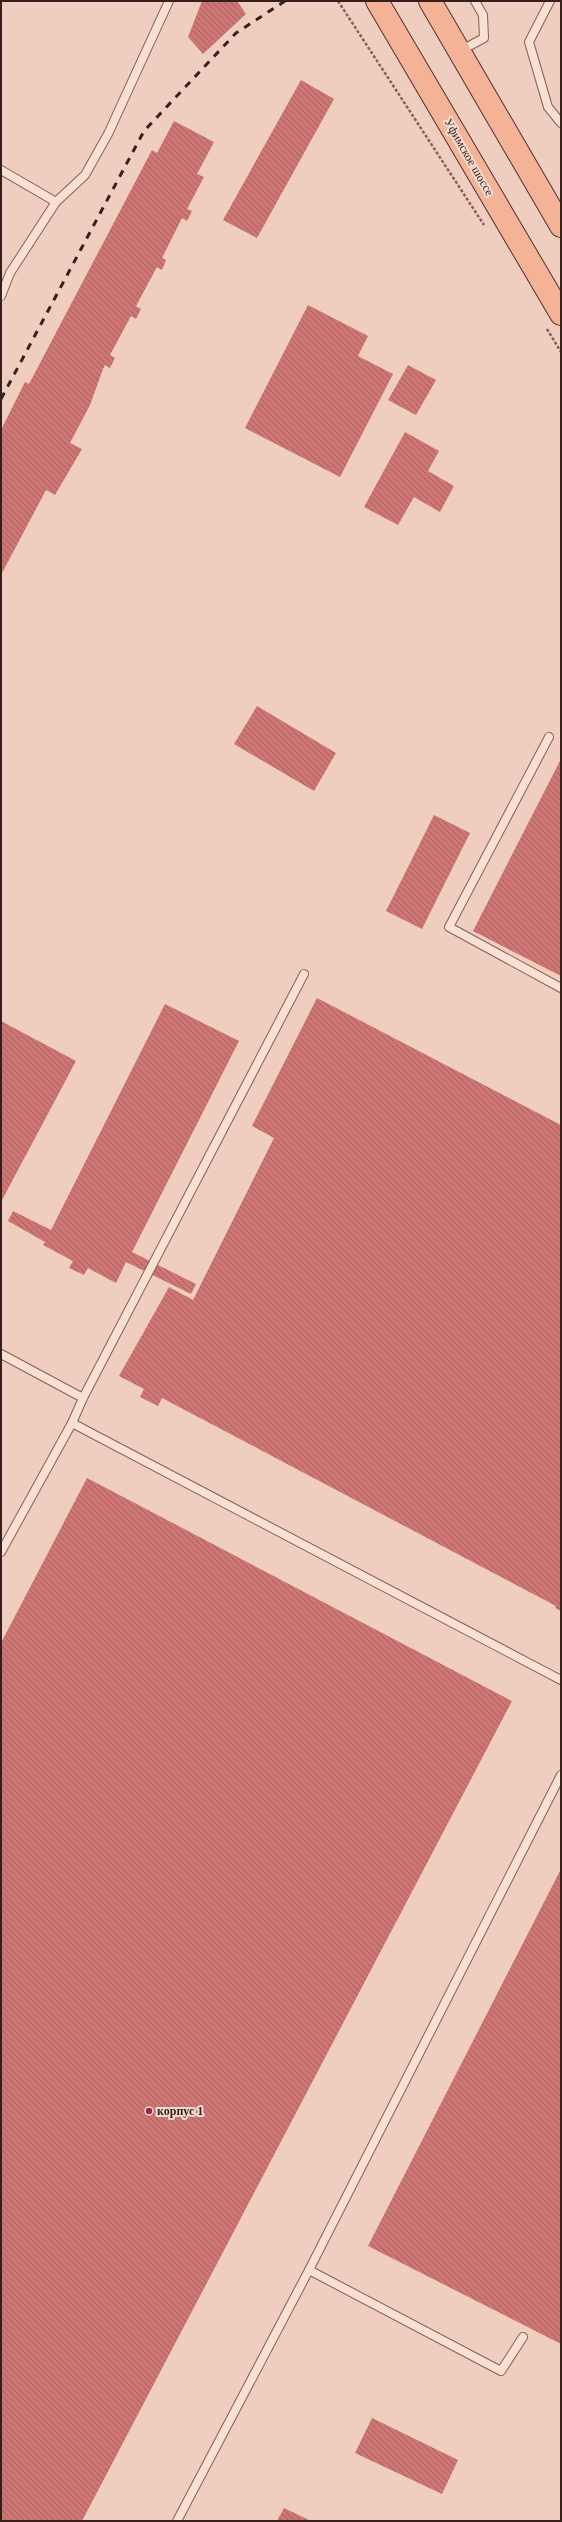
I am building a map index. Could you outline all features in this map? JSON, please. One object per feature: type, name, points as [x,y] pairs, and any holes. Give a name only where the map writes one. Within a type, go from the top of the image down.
[{"type":"main road","name":"Уфимское шоссе","points":[[377,1],[553,319]]},
{"type":"main road","points":[[430,1],[561,226]]},
{"type":"lane","points":[[1,296],[10,273],[56,202],[85,175],[108,134],[169,1]]},
{"type":"lane","points":[[459,51],[484,38],[483,15],[475,1]]},
{"type":"lane","points":[[550,1],[529,42],[548,107],[561,124]]},
{"type":"lane","points":[[1,170],[56,202]]},
{"type":"lane","points":[[549,737],[449,928],[561,988]]},
{"type":"lane","points":[[1,1552],[72,1423],[83,1398],[304,974]]},
{"type":"lane","points":[[1,1354],[83,1398]]},
{"type":"lane","points":[[72,1423],[561,1680]]},
{"type":"lane","points":[[177,2521],[309,2270],[561,1775]]},
{"type":"lane","points":[[309,2270],[501,2371],[523,2337]]},
{"type":"path","points":[[338,1],[487,230]]},
{"type":"path","points":[[553,319],[561,352]]},
{"type":"building","points":[[202,1],[237,1],[246,14],[203,54],[188,37]]},
{"type":"building","points":[[301,80],[334,99],[257,238],[223,220]]},
{"type":"building","points":[[174,121],[214,142],[197,174],[204,177],[187,209],[192,211],[187,221],[182,218],[162,258],[166,260],[162,270],[157,267],[136,306],[141,309],[136,319],[131,316],[110,355],[115,358],[110,368],[105,365],[103,369],[90,405],[70,443],[82,449],[55,495],[46,490],[1,575],[1,430],[25,382],[29,384],[152,150],[157,153]]},
{"type":"building","points":[[308,305],[368,336],[358,356],[393,374],[340,477],[245,428]]},
{"type":"building","points":[[408,365],[436,380],[416,415],[388,400]]},
{"type":"building","points":[[405,432],[439,451],[428,471],[454,486],[440,512],[414,497],[398,525],[364,507]]},
{"type":"building","points":[[257,706],[336,753],[314,791],[234,744]]},
{"type":"building","points":[[561,759],[561,976],[473,931]]},
{"type":"building","points":[[434,815],[470,833],[422,929],[386,911]]},
{"type":"building","points":[[317,998],[561,1125],[561,1611],[555,1608],[556,1606],[162,1398],[158,1406],[140,1397],[144,1389],[119,1376],[169,1287],[193,1300],[274,1138],[252,1126]]},
{"type":"building","points":[[165,1004],[239,1041],[132,1252],[196,1284],[191,1294],[126,1262],[116,1283],[88,1268],[84,1275],[69,1268],[73,1261],[43,1245],[45,1242],[8,1221],[13,1211],[51,1230]]},
{"type":"building","points":[[1,1021],[76,1061],[1,1202]]},
{"type":"building","name":"корпус 1","points":[[87,1478],[512,1701],[82,2521],[1,2521],[1,1643]]},
{"type":"building","points":[[561,1869],[561,2344],[368,2246]]},
{"type":"building","points":[[372,2418],[458,2460],[442,2494],[355,2453]]},
{"type":"building","points":[[284,2508],[311,2521],[277,2521]]},
{"type":"railway","points":[[1,399],[144,131],[236,33],[285,1]]},
{"type":"place","name":"корпус 1","points":[[149,2111]]}]
